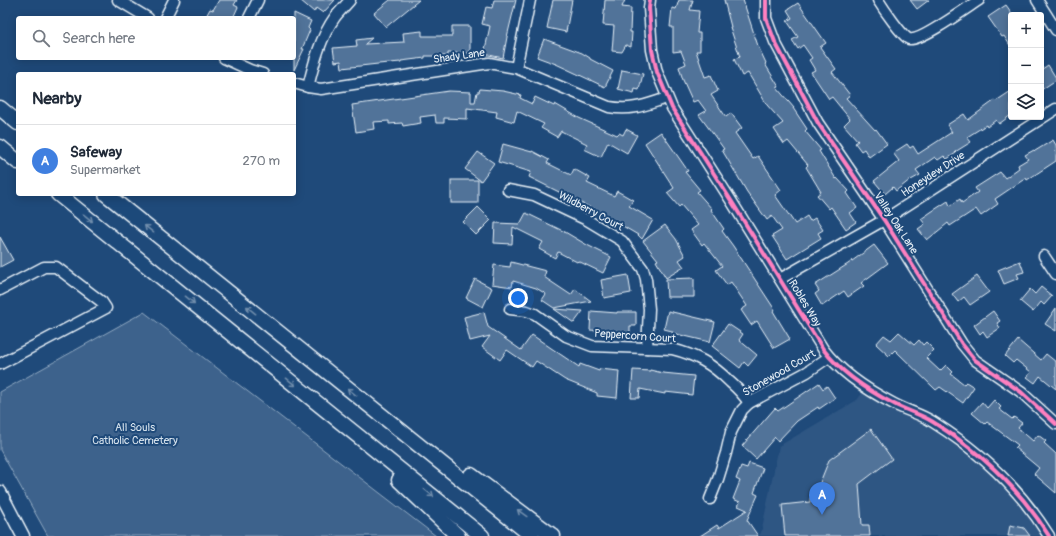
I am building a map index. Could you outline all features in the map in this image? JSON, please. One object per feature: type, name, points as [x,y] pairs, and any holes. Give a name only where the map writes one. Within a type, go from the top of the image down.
[{"type":"highway","points":[[0,108],[16,121]]},
{"type":"highway","points":[[0,147],[16,160]]},
{"type":"highway","points":[[60,196],[482,536]]},
{"type":"highway","points":[[108,196],[532,536]]},
{"type":"highway","points":[[382,416],[435,448],[553,536]]},
{"type":"highway","points":[[377,451],[390,472],[458,536]]},
{"type":"main road","points":[[0,492],[23,536]]},
{"type":"street","points":[[118,0],[145,16]]},
{"type":"street","points":[[166,16],[174,0]]},
{"type":"street","points":[[250,16],[258,0]]},
{"type":"street","points":[[308,88],[316,55],[326,32],[350,0]]},
{"type":"street","points":[[516,68],[530,0]]},
{"type":"street","name":"Robles Way","points":[[650,0],[649,8],[652,50],[657,72],[672,108],[829,357],[853,379],[894,404],[932,421],[989,463],[1039,519],[1049,536]]},
{"type":"street","name":"Valley Oak Lane","points":[[766,0],[766,18],[778,49],[818,122],[884,220],[962,344],[975,360],[1021,392],[1056,424]]},
{"type":"street","points":[[878,0],[904,35],[910,39],[915,39],[927,34],[979,0]]},
{"type":"street","points":[[1037,0],[1056,30]]},
{"type":"street","points":[[231,60],[256,72]]},
{"type":"street","name":"Shady Lane","points":[[296,84],[308,88],[321,89],[489,63],[516,68],[609,107],[624,109],[636,108],[667,98]]},
{"type":"street","name":"Honeydew Drive","points":[[780,279],[884,220],[1056,109]]},
{"type":"street","name":"Wildberry Court","points":[[508,190],[534,195],[587,220],[622,241],[643,269],[646,279],[649,309],[647,348]]},
{"type":"street","points":[[1044,256],[1056,274]]},
{"type":"street","points":[[0,290],[44,267],[56,267],[102,302],[106,308],[0,364]]},
{"type":"street","name":"Peppercorn Court","points":[[510,309],[527,311],[535,314],[566,336],[592,346],[672,349],[699,358],[716,369],[744,395],[749,403]]},
{"type":"street","name":"Stonewood Court","points":[[710,499],[718,479],[731,432],[742,410],[749,403],[807,372],[829,357]]},
{"type":"shaded area","points":[[863,392],[924,424],[988,466],[1028,512],[1043,536],[758,536],[761,533],[779,446],[857,400]]},
{"type":"green space","name":"All Souls Catholic Cemetery","points":[[144,312],[436,536],[48,536],[0,450],[0,392]]},
{"type":"building","points":[[219,0],[237,0],[234,5],[238,7],[234,16],[206,16],[210,9],[213,10]]},
{"type":"building","points":[[300,0],[335,0],[323,13],[316,8],[314,12]]},
{"type":"building","points":[[390,0],[419,0],[386,27],[374,13]]},
{"type":"building","points":[[494,0],[516,0],[503,58],[484,54],[490,26],[482,24],[486,7],[492,8]]},
{"type":"building","points":[[553,0],[572,0],[566,32],[547,28]]},
{"type":"building","points":[[605,0],[625,0],[622,7],[631,8],[631,47],[626,45],[622,52],[612,51],[614,26],[603,25]]},
{"type":"building","points":[[679,0],[693,0],[690,10],[699,11],[697,33],[700,33],[700,51],[696,51],[705,77],[711,75],[718,91],[711,95],[726,117],[731,113],[742,128],[735,133],[753,159],[758,156],[781,190],[775,195],[795,224],[807,216],[810,221],[815,218],[823,230],[818,233],[821,238],[787,259],[772,236],[782,230],[772,216],[767,220],[747,192],[722,150],[724,149],[699,115],[706,111],[698,100],[693,102],[683,80],[679,67],[686,64],[681,51],[673,52],[673,27],[670,27],[672,8],[676,9]]},
{"type":"building","points":[[724,0],[743,0],[758,46],[766,63],[765,64],[779,87],[777,88],[794,108],[807,129],[805,131],[821,150],[819,151],[836,179],[837,178],[849,191],[847,193],[857,208],[850,213],[856,222],[846,229],[831,207],[829,209],[817,195],[821,192],[806,167],[808,165],[788,141],[784,144],[774,129],[783,123],[767,105],[748,73],[742,76],[734,59],[740,57],[730,27]]},
{"type":"building","points":[[910,0],[929,0],[917,9]]},
{"type":"building","points":[[798,3],[826,43],[820,47],[836,69],[832,72],[850,95],[846,98],[875,130],[876,129],[887,144],[869,157],[864,149],[861,151],[855,143],[858,141],[844,125],[850,119],[832,97],[829,99],[811,72],[815,70],[809,60],[812,58],[803,45],[798,49],[792,40],[798,37],[787,21],[792,18],[787,10]]},
{"type":"building","points":[[1006,5],[1011,12],[1008,12],[1008,42],[1004,36],[1002,37],[988,17]]},
{"type":"building","points":[[294,13],[311,21],[308,28],[310,30],[302,49],[304,49],[294,70],[294,60],[296,60],[296,16],[294,16]]},
{"type":"building","points":[[452,26],[470,26],[470,53],[448,53],[448,56],[425,56],[425,58],[401,62],[342,68],[341,61],[335,62],[333,48],[357,46],[356,40],[372,38],[365,44],[404,42],[403,33],[422,31],[422,36],[452,36]]},
{"type":"building","points":[[544,39],[582,53],[613,71],[605,87],[556,64],[537,57]]},
{"type":"building","points":[[1048,65],[1056,80],[1044,88],[1044,84],[1044,68]]},
{"type":"building","points":[[622,70],[643,74],[639,90],[635,89],[634,93],[618,89]]},
{"type":"building","points":[[480,89],[503,91],[521,95],[520,98],[532,104],[535,97],[554,106],[555,104],[579,118],[617,135],[619,133],[623,135],[626,129],[637,135],[627,153],[608,142],[601,157],[584,149],[587,144],[561,131],[557,137],[541,128],[544,124],[517,111],[514,122],[496,117],[497,112],[467,108],[467,119],[444,118],[444,123],[436,123],[435,115],[420,117],[421,123],[403,126],[402,123],[389,124],[389,121],[373,122],[374,129],[356,132],[352,105],[449,91],[471,92],[471,102],[475,102],[477,92],[479,92]]},
{"type":"building","points":[[1008,93],[1008,117],[999,124],[996,120],[987,127],[986,125],[967,137],[971,142],[947,159],[944,156],[938,160],[935,157],[916,170],[920,175],[911,179],[896,191],[893,187],[885,194],[874,181],[899,161],[893,153],[907,144],[910,148],[913,146],[918,154],[952,132],[947,125],[964,114],[968,120],[995,100],[996,101]]},
{"type":"building","points":[[661,132],[688,171],[685,172],[700,190],[697,192],[712,209],[711,210],[724,229],[722,231],[775,310],[773,311],[790,339],[774,348],[757,321],[751,325],[741,310],[747,306],[731,282],[727,285],[716,270],[722,266],[704,243],[702,245],[691,230],[698,225],[681,205],[679,207],[667,193],[674,188],[645,143]]},
{"type":"building","points":[[1053,140],[1056,145],[1056,161],[1027,180],[1026,178],[995,199],[998,204],[981,216],[976,209],[950,226],[948,223],[927,240],[918,229],[925,224],[921,219],[931,212],[948,201],[950,206],[960,199],[962,203],[978,192],[975,188],[1000,172],[1005,178],[1019,168],[1018,165],[1028,159],[1025,155]]},
{"type":"building","points":[[503,144],[532,151],[549,160],[547,163],[571,175],[574,169],[590,178],[587,183],[614,196],[617,191],[633,200],[629,206],[653,220],[642,239],[638,235],[597,211],[529,177],[531,172],[498,162]]},
{"type":"building","points":[[478,152],[494,163],[481,181],[465,169]]},
{"type":"building","points":[[451,180],[478,180],[478,203],[451,203]]},
{"type":"building","points":[[478,207],[491,220],[476,235],[463,222]]},
{"type":"building","points":[[526,213],[611,257],[603,273],[558,252],[555,258],[539,249],[543,242],[513,227],[512,244],[494,243],[495,223],[520,224]]},
{"type":"building","points":[[665,225],[676,239],[685,256],[679,260],[684,267],[666,278],[656,261],[658,260],[643,241]]},
{"type":"building","points":[[0,237],[13,260],[0,267]]},
{"type":"building","points":[[874,245],[888,263],[861,283],[864,286],[848,297],[844,291],[822,306],[815,294],[819,291],[815,285]]},
{"type":"building","points":[[1020,261],[1024,272],[1017,274],[1019,278],[1004,284],[998,270]]},
{"type":"building","points":[[511,262],[546,271],[544,277],[571,295],[575,289],[591,301],[554,308],[542,300],[546,294],[536,288],[513,281],[512,287],[492,284],[494,265],[510,267]]},
{"type":"building","points":[[628,275],[631,293],[604,298],[601,280]]},
{"type":"building","points":[[977,276],[989,292],[970,305],[964,297],[958,302],[952,294]]},
{"type":"building","points":[[694,278],[694,297],[667,297],[666,279]]},
{"type":"building","points":[[475,279],[492,288],[483,307],[466,298]]},
{"type":"building","points":[[1041,287],[1052,296],[1044,305],[1041,302],[1033,312],[1020,301],[1030,289],[1035,294]]},
{"type":"building","points":[[1056,308],[1056,331],[1045,324]]},
{"type":"building","points":[[554,309],[583,311],[574,323]]},
{"type":"building","points":[[591,311],[617,313],[636,312],[636,326],[630,326],[630,333],[590,330]]},
{"type":"building","points":[[668,311],[715,322],[710,342],[672,333],[672,331],[664,329]]},
{"type":"building","points":[[993,311],[1000,321],[997,323],[1000,328],[987,337],[983,331],[980,334],[974,325]]},
{"type":"building","points":[[484,312],[488,327],[521,350],[532,335],[579,367],[580,364],[599,371],[600,369],[619,371],[617,398],[597,396],[597,393],[565,380],[536,361],[532,367],[507,350],[500,360],[482,347],[490,336],[470,341],[464,317]]},
{"type":"building","points":[[728,324],[743,334],[739,340],[757,355],[748,366],[744,362],[740,368],[712,346]]},
{"type":"building","points":[[899,332],[914,345],[919,340],[923,345],[926,342],[934,350],[926,358],[940,371],[946,365],[953,372],[951,374],[964,384],[966,382],[974,387],[963,403],[940,387],[936,390],[895,350],[889,356],[876,344],[884,335],[891,340]]},
{"type":"building","points":[[1018,340],[1041,360],[1046,354],[1056,362],[1056,389],[1040,376],[1035,383],[1027,377],[1031,372],[1016,360],[1013,363],[1005,356]]},
{"type":"building","points":[[633,370],[650,370],[663,373],[694,376],[692,395],[665,392],[665,394],[640,389],[639,398],[631,398]]},
{"type":"building","points":[[819,383],[823,389],[827,386],[835,398],[797,421],[778,441],[775,437],[756,459],[742,446],[775,408],[778,411]]},
{"type":"building","points":[[994,400],[1001,407],[999,409],[1012,419],[1014,417],[1022,423],[1018,428],[1033,441],[1038,435],[1046,441],[1044,443],[1056,454],[1056,493],[1034,474],[1039,468],[1015,448],[1018,445],[987,422],[985,424],[972,413],[982,402],[987,408]]},
{"type":"building","points":[[871,429],[892,459],[859,484],[862,525],[869,525],[870,536],[785,536],[782,505],[810,502],[810,498],[821,497],[819,485],[829,460]]},
{"type":"building","points":[[749,463],[763,468],[754,493],[758,495],[747,520],[758,536],[700,536],[717,525],[719,528],[747,510],[738,506],[740,502],[733,499],[740,481],[736,479],[741,466],[747,468]]},
{"type":"building","points":[[1010,525],[1024,528],[1030,536],[1008,536]]},
{"type":"cycle path","points":[[650,0],[649,8],[652,50],[657,72],[672,108],[823,349],[838,366],[864,387],[894,404],[933,422],[950,433],[982,458],[1025,502],[1049,536]]},
{"type":"cycle path","points":[[766,0],[766,18],[775,42],[818,123],[884,220],[962,344],[975,360],[1021,392],[1056,424]]},
{"type":"place","name":"Safeway","points":[[822,515]]}]
